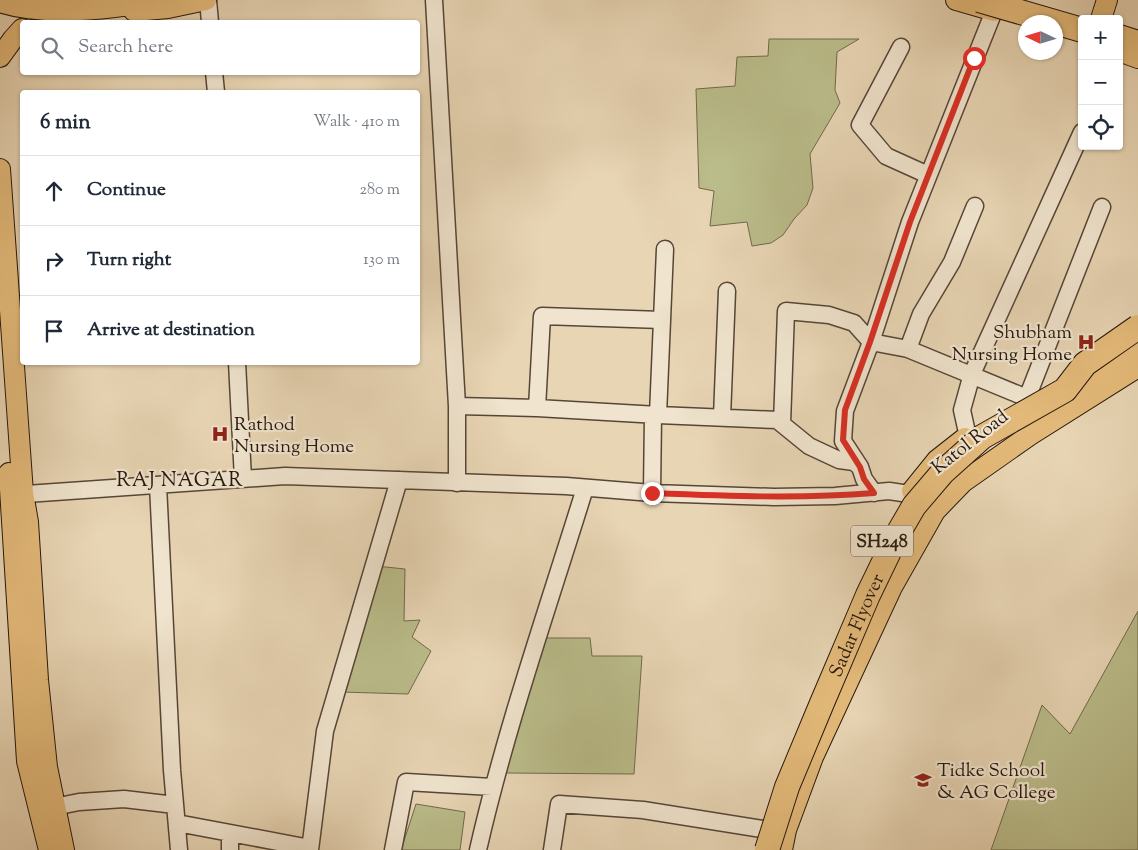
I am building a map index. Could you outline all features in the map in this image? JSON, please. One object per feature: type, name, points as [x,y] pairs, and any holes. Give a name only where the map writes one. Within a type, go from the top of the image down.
[{"type":"highway","points":[[0,0],[48,9],[122,5],[153,0]]},
{"type":"highway","points":[[33,17],[69,0]]},
{"type":"highway","points":[[992,3],[1078,24]]},
{"type":"highway","points":[[992,3],[1078,29]]},
{"type":"highway","points":[[1123,38],[1138,43]]},
{"type":"highway","points":[[1123,43],[1138,48]]},
{"type":"highway","name":"Sadar Flyover","points":[[765,839],[868,595],[896,537],[914,506],[943,472],[982,437],[1065,390],[1085,364],[1138,327]]},
{"type":"highway","name":"Sadar Flyover","points":[[773,850],[816,730],[879,592],[905,538],[919,515],[946,479],[1010,428],[1138,352]]},
{"type":"main road","points":[[0,10],[14,15],[33,17],[100,15],[168,8],[207,0]]},
{"type":"main road","points":[[956,0],[992,3],[1018,15]]},
{"type":"main road","points":[[1021,0],[1078,17]]},
{"type":"main road","points":[[1102,15],[1107,0]]},
{"type":"main road","points":[[0,57],[20,31]]},
{"type":"main road","points":[[1123,31],[1138,36]]},
{"type":"main road","points":[[1063,32],[1078,37]]},
{"type":"main road","points":[[1123,52],[1138,58]]},
{"type":"main road","points":[[0,170],[17,494],[6,532],[27,761],[49,850]]},
{"type":"main road","points":[[0,332],[17,494],[28,522],[38,680],[46,767],[64,850]]},
{"type":"main road","name":"Katol Road","points":[[756,850],[765,839],[774,790],[791,748],[866,574],[884,537],[909,494],[937,460],[968,437],[1027,398],[1103,360],[1138,339]]},
{"type":"main road","name":"Katol Road","points":[[782,850],[786,830],[812,757],[892,587],[934,511],[962,482],[1030,435],[1138,367]]},
{"type":"street","points":[[207,0],[210,20]]},
{"type":"street","points":[[434,0],[457,406],[457,482]]},
{"type":"street","points":[[874,493],[864,479],[860,467],[843,440],[845,410],[910,222],[974,58],[992,3]]},
{"type":"street","points":[[901,47],[860,125],[886,156],[928,175]]},
{"type":"street","points":[[214,75],[216,90]]},
{"type":"street","points":[[968,437],[962,410],[972,374],[1078,141]]},
{"type":"street","points":[[908,349],[921,314],[952,262],[975,206]]},
{"type":"street","points":[[782,424],[786,311],[829,315],[854,323],[870,342],[908,349],[1027,398],[1102,207]]},
{"type":"street","points":[[652,493],[665,249]]},
{"type":"street","points":[[722,417],[727,291]]},
{"type":"street","points":[[537,408],[542,316],[662,320]]},
{"type":"street","points":[[237,365],[243,479]]},
{"type":"street","points":[[457,406],[777,420],[808,446],[840,460],[854,462],[860,467]]},
{"type":"street","points":[[17,494],[285,476],[774,497],[835,496],[889,491],[909,494],[934,511]]},
{"type":"street","points":[[178,823],[310,849],[325,730],[399,480]]},
{"type":"street","points":[[158,485],[172,770],[179,850]]},
{"type":"street","points":[[478,850],[492,787],[516,704],[585,488]]},
{"type":"street","points":[[393,850],[406,782],[492,787]]},
{"type":"street","points":[[54,807],[79,802],[124,799],[175,805]]},
{"type":"street","points":[[552,850],[559,804],[643,810],[765,839]]},
{"type":"street","points":[[230,833],[230,850]]},
{"type":"green space","points":[[769,39],[859,39],[837,52],[835,90],[840,103],[810,154],[813,188],[807,205],[783,235],[771,243],[752,246],[747,222],[710,226],[714,191],[699,188],[696,89],[735,86],[737,57],[768,56]]},
{"type":"green space","points":[[376,566],[405,569],[404,621],[420,620],[412,637],[431,651],[408,694],[341,692]]},
{"type":"green space","points":[[1138,611],[1138,850],[991,850],[1042,705],[1070,734]]},
{"type":"green space","points":[[546,638],[590,638],[592,656],[642,656],[634,774],[505,773]]},
{"type":"green space","points":[[416,804],[465,812],[460,850],[401,850]]},
{"type":"place","name":"Shubham Nursing Home","points":[[1086,342]]},
{"type":"place","name":"Rathod Nursing Home","points":[[220,434]]},
{"type":"place","name":"Tidke School & AG College","points":[[923,780]]},
{"type":"district","name":"RAJ NAGAR","points":[[180,479]]},
{"type":"route","points":[[652,493],[774,497],[874,493],[864,479],[860,467],[843,440],[845,410],[910,222],[974,58]]}]
